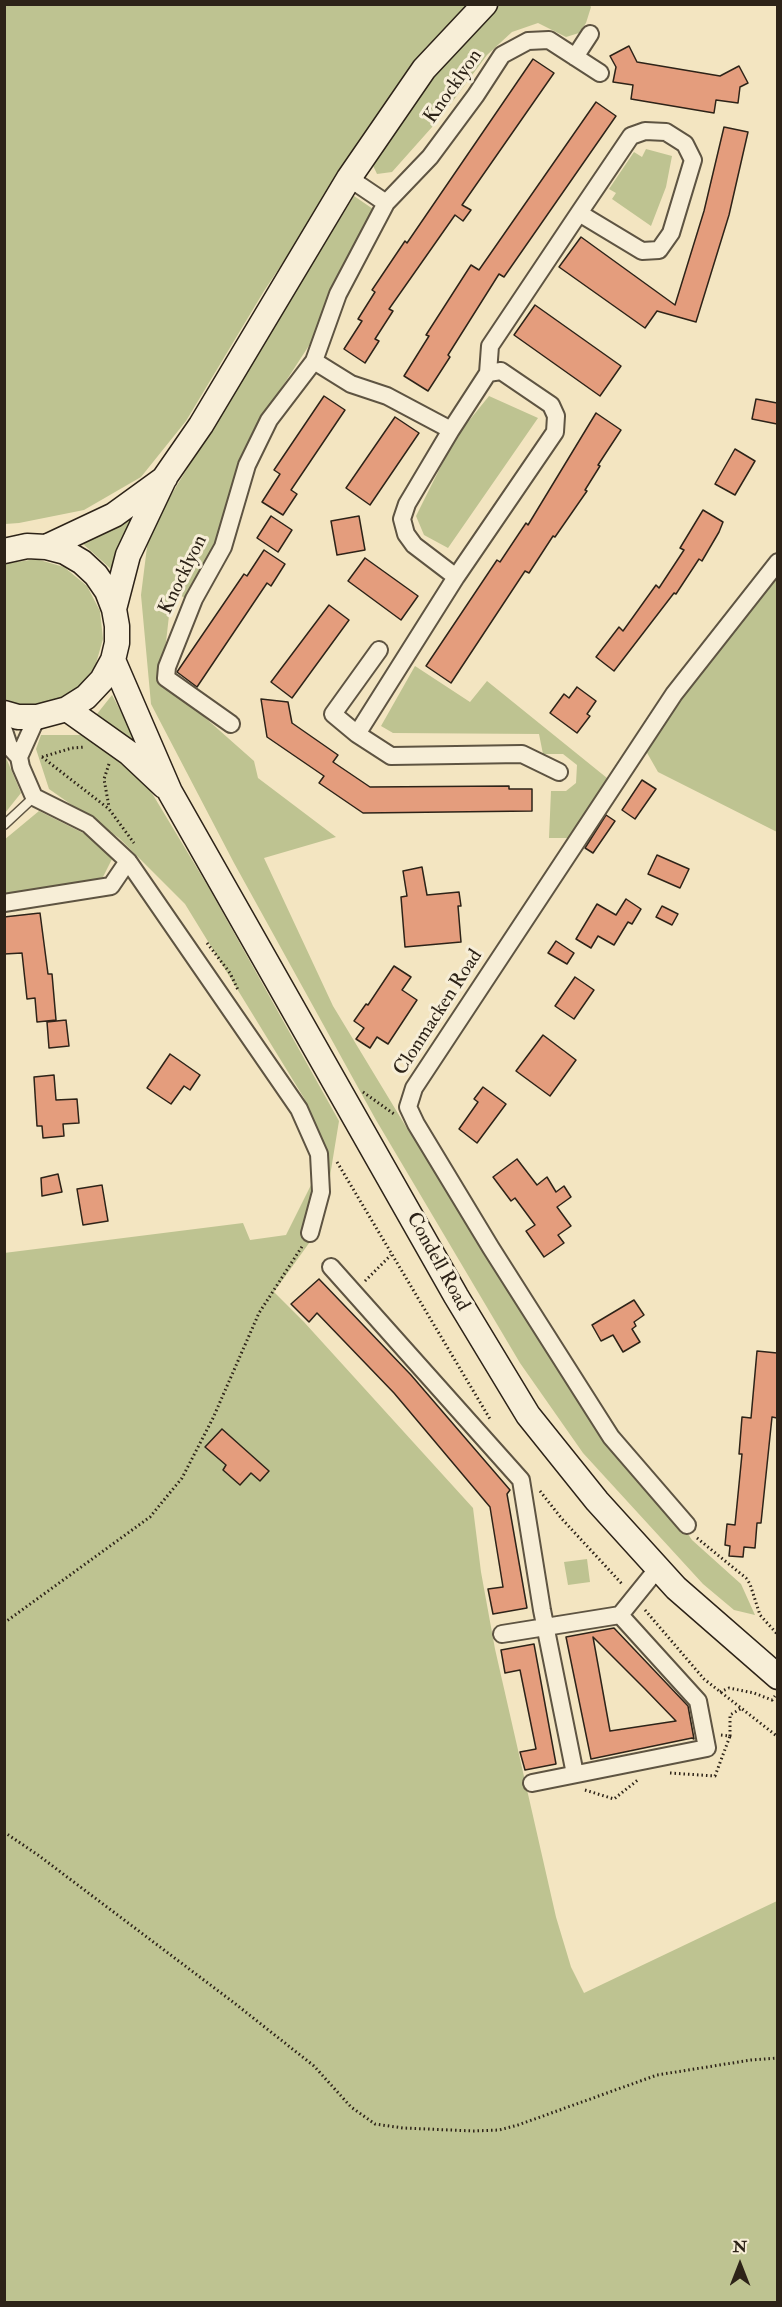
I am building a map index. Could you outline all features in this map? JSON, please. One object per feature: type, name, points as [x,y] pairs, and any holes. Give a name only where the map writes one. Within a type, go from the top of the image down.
[{"type":"main road","points":[[114,609],[128,555],[165,477],[201,425],[349,178],[424,69],[485,4]]},
{"type":"main road","points":[[46,547],[114,515],[165,477]]},
{"type":"main road","points":[[4,551],[27,546],[46,547],[65,552],[82,562],[102,583],[114,609],[117,626],[117,643],[113,660],[102,680],[86,697],[67,709],[37,717],[18,717],[4,713]]},
{"type":"main road","points":[[113,660],[170,792]]},
{"type":"main road","points":[[67,709],[129,753],[170,792]]},
{"type":"main road","name":"Condell Road","points":[[170,792],[456,1296],[528,1415],[597,1501],[658,1568],[693,1603],[777,1677]]},
{"type":"street","points":[[575,57],[590,34]]},
{"type":"street","name":"Knocklyon","points":[[231,724],[166,678],[167,667],[194,599],[223,547],[247,465],[269,420],[314,361],[338,294],[386,203],[430,156],[476,95],[502,55],[528,41],[549,40],[600,73]]},
{"type":"street","points":[[456,577],[414,545],[406,534],[402,519],[407,504],[488,373],[490,346],[579,213],[631,136],[645,130],[666,132],[686,144],[693,160],[671,233],[659,250],[642,250],[579,213]]},
{"type":"street","points":[[349,178],[386,203]]},
{"type":"street","points":[[314,361],[351,384],[387,396],[451,430]]},
{"type":"street","points":[[357,734],[456,577],[555,432],[556,416],[551,405],[501,371],[488,373]]},
{"type":"street","name":"Clonmacken Road","points":[[687,1526],[611,1437],[490,1248],[408,1107],[414,1088],[674,694],[777,562]]},
{"type":"street","points":[[379,650],[333,714],[357,734],[391,756],[522,754],[559,772]]},
{"type":"street","points":[[19,757],[37,717]]},
{"type":"street","points":[[4,731],[9,746],[19,757],[34,797],[88,824],[133,854],[299,1109],[319,1154],[321,1192],[310,1233]]},
{"type":"street","points":[[4,903],[111,886],[133,854]]},
{"type":"street","points":[[332,1267],[521,1480],[546,1627],[575,1774]]},
{"type":"street","points":[[502,1634],[620,1615],[658,1568]]},
{"type":"street","points":[[532,1783],[707,1748],[698,1701],[620,1615]]},
{"type":"lane","points":[[4,825],[34,797]]},
{"type":"path","points":[[89,747],[72,748],[42,757],[109,809]]},
{"type":"path","points":[[109,762],[104,779],[109,809],[133,854]]},
{"type":"path","points":[[201,936],[230,973],[239,991]]},
{"type":"path","points":[[359,1089],[395,1115],[408,1107]]},
{"type":"path","points":[[333,1156],[491,1420]]},
{"type":"path","points":[[4,1623],[150,1517],[182,1478],[213,1418],[259,1313],[310,1233]]},
{"type":"path","points":[[353,1293],[391,1256]]},
{"type":"path","points":[[535,1484],[562,1519],[634,1597],[704,1679],[777,1737]]},
{"type":"path","points":[[687,1526],[689,1532],[746,1578],[760,1615],[777,1635]]},
{"type":"path","points":[[720,1692],[729,1688],[754,1693],[772,1700]]},
{"type":"path","points":[[704,1733],[730,1736],[730,1715],[742,1708]]},
{"type":"path","points":[[4,1832],[39,1855],[233,2002],[314,2066],[351,2107],[375,2124],[415,2129],[499,2130],[528,2122],[657,2075],[777,2058]]},
{"type":"green space","points":[[589,4],[591,7],[586,23],[579,33],[566,37],[538,23],[512,32],[487,55],[441,117],[392,172],[377,174],[368,155],[479,19],[497,5]]},
{"type":"green space","points":[[4,5],[470,5],[426,47],[264,291],[186,421],[141,477],[84,510],[5,524]]},
{"type":"green space","points":[[646,149],[672,156],[666,187],[651,226],[612,199],[616,193],[609,189],[634,152],[642,157]]},
{"type":"green space","points":[[354,196],[373,209],[325,303],[312,341],[269,407],[234,478],[217,544],[187,600],[172,589],[166,642],[158,676],[254,761],[258,778],[336,837],[264,858],[333,1006],[408,1130],[544,1319],[692,1540],[741,1584],[755,1615],[734,1610],[703,1584],[583,1453],[520,1363],[376,1120],[234,863],[151,704],[141,595],[149,531]]},
{"type":"green space","points":[[489,396],[538,418],[448,548],[424,535],[416,516],[455,438]]},
{"type":"green space","points":[[147,504],[123,541],[111,569],[83,544]]},
{"type":"green space","points":[[36,559],[64,567],[87,586],[100,611],[103,639],[95,667],[77,689],[52,703],[23,706],[5,701],[4,564]]},
{"type":"green space","points":[[777,573],[777,832],[658,772],[646,751],[714,651]]},
{"type":"green space","points":[[415,666],[470,702],[487,681],[607,778],[572,838],[549,838],[551,791],[566,791],[576,783],[577,765],[563,754],[543,754],[539,734],[393,733],[381,726]]},
{"type":"green space","points":[[112,695],[142,751],[93,719]]},
{"type":"green space","points":[[41,735],[89,735],[132,760],[209,888],[339,1121],[322,1225],[274,1292],[473,1508],[481,1572],[495,1649],[556,1917],[571,1967],[584,1993],[777,1901],[777,2302],[5,2302],[4,1253],[243,1223],[250,1240],[286,1235],[324,1159],[304,1098],[185,904],[119,838],[49,789],[36,749]]},
{"type":"green space","points":[[4,753],[21,793],[5,813],[4,813]]},
{"type":"green space","points":[[39,811],[95,839],[112,859],[103,877],[69,887],[5,896],[4,840]]},
{"type":"green space","points":[[587,1559],[590,1582],[568,1585],[564,1562]]},
{"type":"building","points":[[629,46],[637,62],[720,76],[739,66],[748,83],[740,87],[738,103],[716,100],[714,113],[631,99],[633,85],[613,82],[616,67],[610,56]]},
{"type":"building","points":[[533,59],[554,73],[462,205],[471,210],[463,221],[455,215],[389,309],[393,311],[375,339],[379,341],[365,363],[344,349],[362,321],[358,319],[375,292],[372,290],[405,241],[407,243]]},
{"type":"building","points":[[596,102],[616,116],[504,277],[499,274],[428,391],[404,376],[429,336],[426,335],[471,265],[479,270]]},
{"type":"building","points":[[724,127],[748,132],[729,215],[696,322],[657,311],[645,328],[559,267],[581,237],[675,305],[704,211]]},
{"type":"building","points":[[535,305],[621,366],[600,396],[514,335]]},
{"type":"building","points":[[324,396],[345,410],[291,490],[297,494],[283,515],[262,502],[280,474],[274,470]]},
{"type":"building","points":[[756,399],[777,403],[777,424],[752,419]]},
{"type":"building","points":[[596,413],[621,430],[598,465],[600,466],[585,490],[587,491],[529,573],[525,571],[451,683],[426,666],[497,560],[500,562],[526,523],[528,525]]},
{"type":"building","points":[[395,417],[419,433],[370,505],[346,488]]},
{"type":"building","points":[[735,449],[755,461],[735,495],[715,484]]},
{"type":"building","points":[[703,510],[723,522],[719,532],[702,561],[699,559],[676,594],[674,593],[614,671],[596,657],[619,627],[623,631],[656,585],[659,588],[684,550],[680,548]]},
{"type":"building","points":[[271,516],[292,530],[278,552],[257,538]]},
{"type":"building","points":[[359,516],[365,550],[337,555],[331,521]]},
{"type":"building","points":[[264,550],[285,564],[271,586],[267,583],[197,687],[177,672],[244,574],[247,576]]},
{"type":"building","points":[[365,558],[418,596],[401,620],[348,581]]},
{"type":"building","points":[[329,605],[349,620],[292,698],[271,682]]},
{"type":"building","points":[[577,687],[596,701],[587,714],[590,716],[577,733],[550,713],[564,694],[569,698]]},
{"type":"building","points":[[261,699],[288,702],[292,723],[338,755],[333,762],[370,787],[509,786],[509,789],[532,789],[532,811],[363,813],[319,783],[324,776],[267,737]]},
{"type":"building","points":[[642,780],[656,789],[635,819],[622,810]]},
{"type":"building","points":[[606,815],[615,821],[593,853],[585,848]]},
{"type":"building","points":[[657,855],[689,869],[680,888],[648,874]]},
{"type":"building","points":[[422,867],[427,895],[459,892],[461,942],[405,947],[401,897],[407,896],[403,871]]},
{"type":"building","points":[[626,899],[641,909],[632,924],[628,922],[614,945],[598,936],[591,948],[576,939],[597,904],[616,915]]},
{"type":"building","points":[[662,906],[678,914],[672,925],[656,917]]},
{"type":"building","points":[[40,913],[48,974],[52,974],[56,1020],[37,1022],[35,998],[27,999],[22,953],[4,954],[4,917]]},
{"type":"building","points":[[556,941],[574,953],[567,964],[548,953]]},
{"type":"building","points":[[394,966],[411,977],[402,990],[417,1000],[388,1044],[377,1037],[370,1048],[356,1039],[364,1028],[354,1021],[366,1004],[368,1005]]},
{"type":"building","points":[[575,977],[594,990],[574,1019],[555,1006]]},
{"type":"building","points":[[66,1020],[69,1046],[49,1048],[47,1022]]},
{"type":"building","points":[[543,1035],[576,1060],[550,1096],[516,1071]]},
{"type":"building","points":[[170,1054],[200,1075],[190,1090],[184,1086],[171,1104],[147,1088]]},
{"type":"building","points":[[54,1075],[56,1100],[77,1099],[79,1123],[63,1124],[64,1136],[43,1138],[42,1126],[37,1126],[34,1077]]},
{"type":"building","points":[[483,1087],[506,1104],[477,1143],[459,1129],[478,1102],[474,1099]]},
{"type":"building","points":[[517,1159],[537,1185],[547,1177],[556,1192],[564,1186],[571,1197],[557,1207],[571,1226],[558,1235],[564,1243],[544,1257],[526,1231],[535,1225],[515,1198],[511,1201],[493,1177]]},
{"type":"building","points":[[58,1174],[62,1192],[42,1196],[41,1178]]},
{"type":"building","points":[[102,1185],[108,1221],[83,1225],[77,1189]]},
{"type":"building","points":[[319,1279],[411,1375],[510,1490],[507,1494],[527,1608],[493,1614],[488,1589],[503,1587],[490,1507],[394,1393],[317,1313],[309,1322],[291,1304]]},
{"type":"building","points":[[634,1300],[644,1315],[634,1322],[636,1326],[632,1329],[640,1342],[623,1352],[613,1335],[601,1341],[592,1325]]},
{"type":"building","points":[[757,1351],[777,1353],[777,1418],[772,1417],[761,1523],[757,1523],[755,1548],[744,1547],[743,1557],[729,1556],[730,1546],[725,1545],[727,1524],[735,1525],[742,1454],[739,1454],[742,1417],[751,1418]]},
{"type":"building","points":[[222,1429],[269,1471],[260,1481],[251,1473],[240,1485],[223,1470],[226,1465],[205,1447]]},
{"type":"building","points":[[614,1628],[688,1706],[694,1739],[591,1759],[566,1637]],"holes":[[[593,1637],[676,1721],[610,1731]]]},
{"type":"building","points":[[534,1644],[556,1764],[525,1770],[520,1752],[536,1749],[520,1670],[505,1673],[501,1650]]}]
